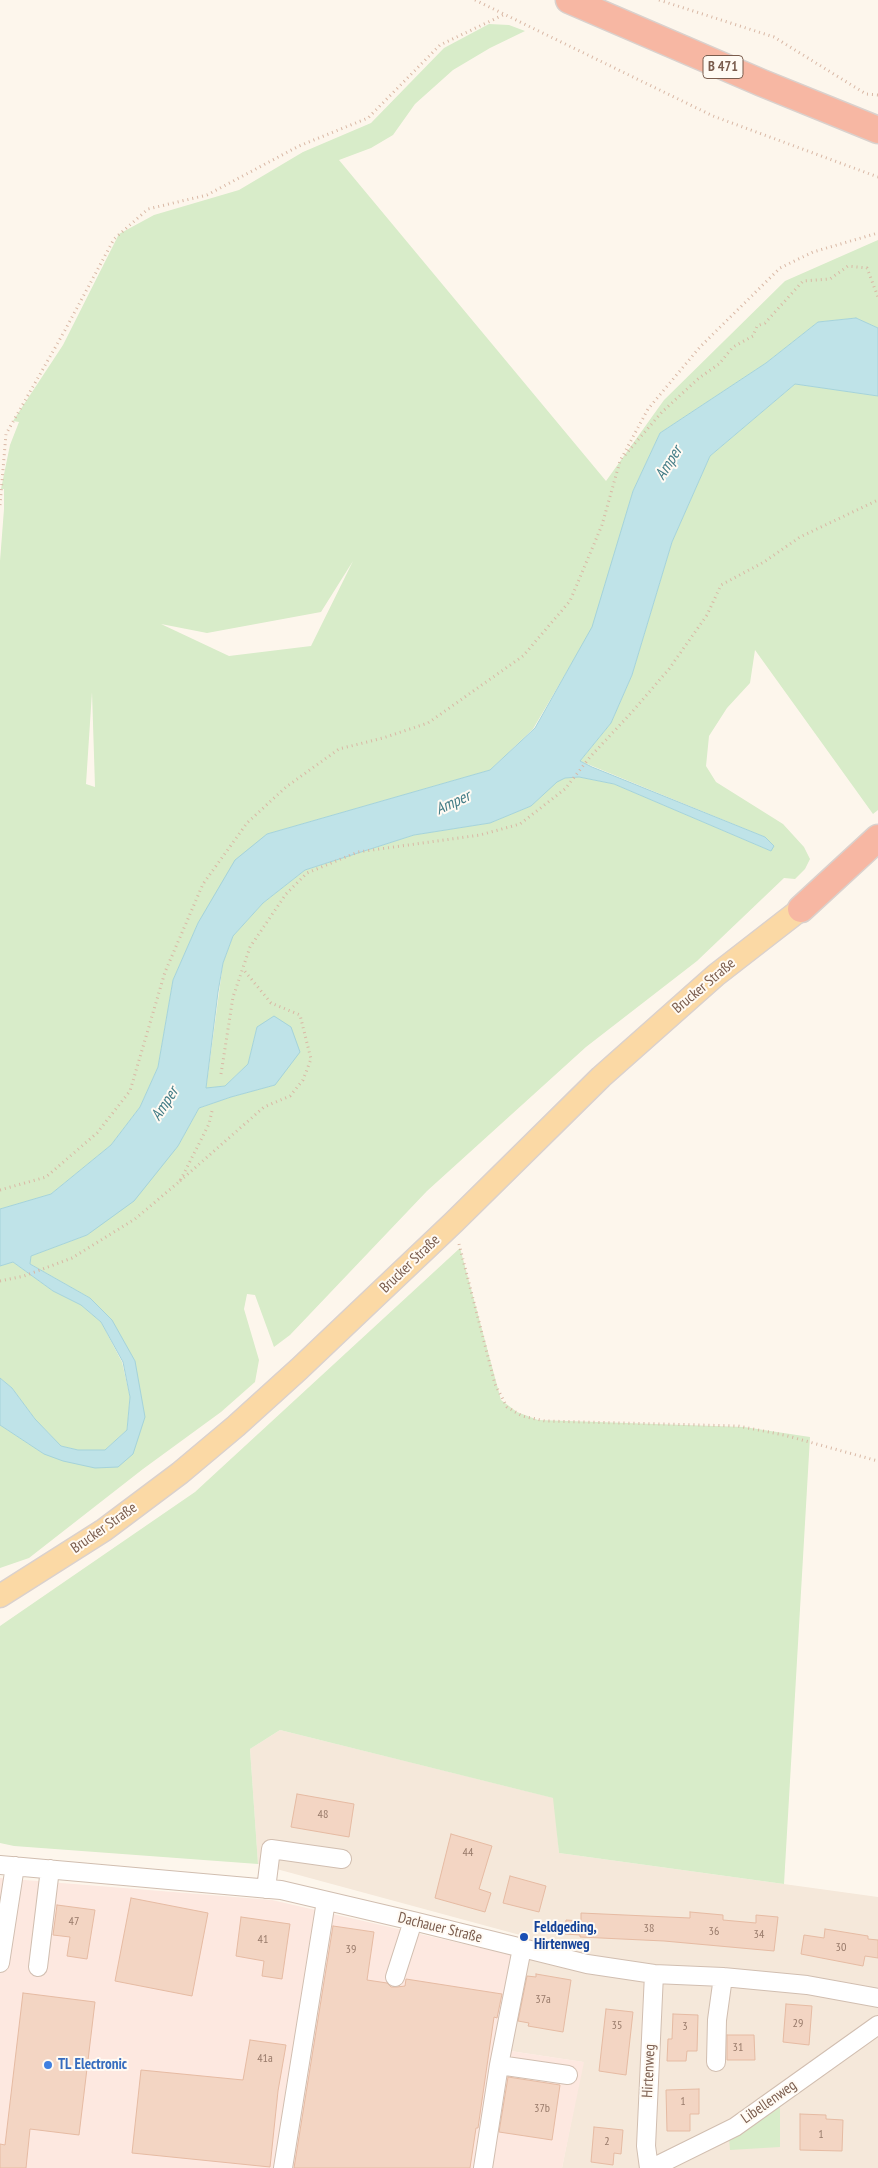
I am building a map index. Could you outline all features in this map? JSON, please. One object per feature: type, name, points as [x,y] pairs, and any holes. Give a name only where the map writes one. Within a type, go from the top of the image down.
[{"type":"highway","name":"B 471","points":[[569,0],[762,83],[878,130]]},
{"type":"highway","points":[[801,909],[878,838]]},
{"type":"highway","points":[[801,909],[878,860]]},
{"type":"main road","name":"Brucker Straße","points":[[0,1596],[104,1530],[180,1473],[299,1369],[454,1222],[601,1077],[716,975],[801,909]]},
{"type":"street","points":[[266,1889],[271,1850],[342,1860]]},
{"type":"street","points":[[0,1963],[7,1866]]},
{"type":"street","name":"Dachauer Straße","points":[[7,1866],[266,1889],[413,1921],[587,1964],[654,1974],[723,1977],[807,1985],[878,1998]]},
{"type":"street","points":[[38,1967],[50,1869]]},
{"type":"street","points":[[283,2168],[326,1901]]},
{"type":"street","points":[[395,1977],[413,1921]]},
{"type":"street","points":[[483,2168],[499,2065],[522,1948]]},
{"type":"street","name":"Hirtenweg","points":[[651,2168],[646,2146],[654,1974]]},
{"type":"street","points":[[716,2062],[717,2020],[723,1977]]},
{"type":"street","name":"Libellenweg","points":[[651,2168],[735,2127],[878,2025]]},
{"type":"street","points":[[499,2065],[568,2075]]},
{"type":"path","points":[[475,0],[713,116],[878,177]]},
{"type":"path","points":[[658,0],[774,37],[866,94],[878,95]]},
{"type":"path","points":[[0,506],[6,434],[64,332],[114,238],[148,209],[207,195],[299,146],[368,118],[440,45],[503,15]]},
{"type":"path","points":[[0,1190],[46,1177],[97,1133],[130,1091],[165,972],[202,884],[246,823],[286,787],[339,749],[383,738],[428,723],[524,656],[570,601],[580,582],[602,525],[620,461],[648,409],[700,347],[780,268],[813,252],[878,233]]},
{"type":"path","points":[[620,461],[662,412],[699,378],[719,364],[733,347],[753,336],[757,326],[765,323],[803,280],[830,279],[848,266],[868,268],[878,297]]},
{"type":"path","points":[[221,1074],[232,997],[250,946],[281,901],[307,873],[358,852],[480,835],[520,824],[565,789],[590,756],[669,670],[707,615],[721,584],[764,562],[800,537],[878,500]]},
{"type":"path","points":[[0,1281],[47,1269],[72,1258],[135,1220],[264,1107],[290,1096],[303,1080],[311,1058],[300,1015],[271,1003],[242,969]]},
{"type":"path","points":[[180,1180],[209,1124],[212,1111]]},
{"type":"path","points":[[454,1222],[495,1384],[507,1407],[522,1416],[545,1421],[738,1426],[784,1434],[878,1461]]},
{"type":"shaded area","points":[[280,1730],[554,1798],[559,1853],[878,1897],[878,2168],[562,2168],[583,2062],[497,2049],[520,1935],[258,1864],[250,1749]]},
{"type":"shaded area","points":[[0,1878],[272,1900],[516,1956],[497,2049],[584,2062],[562,2168],[0,2168]]},
{"type":"green space","points":[[489,24],[509,25],[525,31],[490,48],[453,70],[415,104],[393,135],[371,148],[339,160],[606,481],[664,400],[785,281],[878,240],[878,328],[856,318],[818,322],[766,363],[660,433],[633,491],[593,627],[533,729],[490,770],[267,834],[198,923],[173,980],[158,1067],[140,1107],[111,1145],[51,1194],[0,1209],[0,561],[4,509],[4,489],[1,489],[10,445],[19,422],[13,421],[63,345],[119,234],[154,215],[239,190],[303,152],[371,123],[444,48]],"holes":[[[353,561],[311,646],[229,656],[161,624],[207,633],[321,612]],[[92,692],[95,787],[86,784]]]},
{"type":"green space","points":[[795,384],[878,396],[878,810],[873,814],[755,650],[750,683],[727,708],[709,736],[706,766],[716,782],[783,824],[804,847],[810,859],[805,869],[795,879],[784,878],[697,961],[586,1047],[427,1191],[290,1335],[274,1347],[255,1295],[247,1294],[244,1309],[259,1360],[255,1382],[221,1412],[143,1469],[29,1558],[0,1568],[0,1425],[44,1454],[133,1454],[135,1361],[90,1298],[30,1264],[31,1256],[87,1235],[178,1146],[199,1108],[275,1085],[257,1027],[248,1064],[225,1086],[206,1089],[223,963],[233,936],[263,903],[305,870],[414,835],[490,823],[531,806],[557,781],[565,778],[579,777],[614,784],[771,851],[765,837],[580,761],[611,723],[632,675],[672,542],[710,456]]},
{"type":"green space","points":[[460,1248],[501,1400],[517,1412],[538,1420],[744,1427],[810,1437],[784,1884],[559,1853],[553,1798],[280,1730],[250,1749],[258,1864],[14,1846],[0,1843],[0,1626],[195,1492]]},
{"type":"green space","points":[[13,1262],[53,1291],[81,1305],[101,1322],[122,1362],[130,1397],[127,1430],[105,1450],[78,1450],[61,1446],[35,1419],[12,1388],[0,1378],[0,1266]]},
{"type":"green space","points":[[780,2107],[780,2147],[730,2150],[729,2138]]},
{"type":"water","name":"Amper","points":[[856,318],[878,328],[878,396],[795,384],[710,456],[672,542],[632,675],[611,723],[580,761],[765,837],[774,846],[771,851],[614,784],[579,777],[565,778],[557,782],[531,806],[490,823],[414,835],[305,870],[263,903],[233,936],[223,963],[206,1088],[225,1086],[248,1064],[257,1027],[274,1016],[291,1027],[300,1052],[275,1085],[199,1108],[178,1146],[134,1201],[87,1235],[31,1256],[30,1264],[90,1298],[112,1320],[135,1361],[145,1417],[133,1454],[118,1467],[95,1468],[63,1461],[44,1454],[0,1425],[0,1378],[12,1388],[35,1419],[61,1446],[78,1450],[105,1450],[127,1430],[130,1397],[123,1362],[101,1322],[81,1305],[53,1291],[13,1262],[0,1266],[0,1209],[51,1194],[111,1145],[140,1107],[158,1067],[173,980],[198,923],[235,860],[267,834],[490,770],[535,728],[592,627],[633,491],[660,433],[766,363],[818,322]]},
{"type":"building","points":[[297,1794],[354,1804],[349,1837],[291,1827]]},
{"type":"building","points":[[451,1834],[492,1846],[479,1889],[491,1893],[485,1912],[435,1898]]},
{"type":"building","points":[[510,1876],[546,1886],[539,1912],[503,1903]]},
{"type":"building","points":[[131,1898],[208,1913],[192,1996],[115,1981]]},
{"type":"building","points":[[57,1905],[95,1910],[87,1959],[67,1956],[70,1937],[53,1935]]},
{"type":"building","points":[[690,1912],[723,1915],[723,1920],[756,1923],[756,1915],[778,1917],[774,1951],[664,1941],[580,1937],[580,1935],[565,1934],[566,1920],[581,1921],[581,1913],[690,1918]]},
{"type":"building","points":[[241,1917],[290,1924],[282,1979],[262,1976],[264,1961],[236,1956]]},
{"type":"building","points":[[333,1926],[374,1932],[367,1980],[387,1983],[391,1987],[397,1987],[405,1986],[406,1979],[502,1994],[497,2018],[494,2017],[478,2128],[476,2128],[470,2168],[294,2168]]},
{"type":"building","points":[[825,1929],[868,1936],[868,1939],[878,1940],[878,1958],[865,1956],[863,1966],[801,1954],[804,1935],[824,1938]]},
{"type":"building","points":[[536,1974],[571,1980],[563,2032],[528,2026],[529,2023],[518,2021],[527,1976],[536,1977]]},
{"type":"building","points":[[23,1993],[95,2002],[79,2135],[30,2129],[26,2168],[0,2168],[0,2144],[5,2145]]},
{"type":"building","points":[[786,2004],[812,2006],[809,2045],[783,2042]]},
{"type":"building","points":[[606,2009],[633,2012],[626,2075],[599,2071]]},
{"type":"building","points":[[673,2014],[698,2015],[697,2051],[687,2051],[686,2061],[667,2061],[668,2039],[672,2039]]},
{"type":"building","points":[[727,2035],[754,2035],[755,2060],[727,2060]]},
{"type":"building","points":[[250,2040],[286,2045],[278,2091],[270,2167],[132,2153],[141,2070],[243,2080]]},
{"type":"building","points":[[508,2077],[560,2085],[552,2140],[499,2132]]},
{"type":"building","points":[[699,2089],[699,2114],[690,2114],[690,2131],[667,2131],[666,2090]]},
{"type":"building","points":[[800,2114],[826,2115],[826,2119],[843,2120],[842,2151],[800,2150]]},
{"type":"building","points":[[594,2127],[623,2130],[621,2154],[614,2153],[613,2165],[591,2162]]},
{"type":"place","name":"Feldgeding, Hirtenweg","points":[[524,1937]]},
{"type":"place","name":"TL Electronic","points":[[48,2065]]}]
